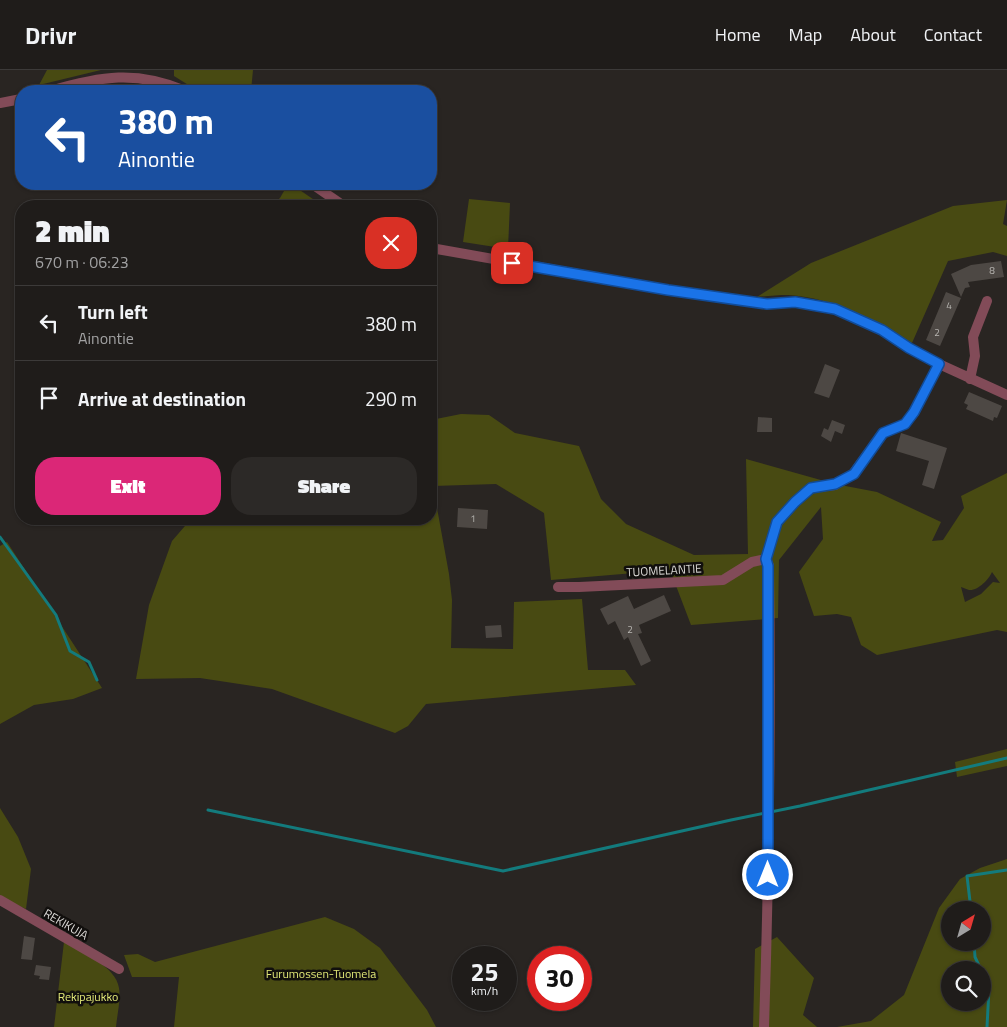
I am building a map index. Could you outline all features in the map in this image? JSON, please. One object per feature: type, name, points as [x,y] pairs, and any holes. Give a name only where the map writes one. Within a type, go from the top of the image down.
[{"type":"street","points":[[71,85],[98,77],[134,75],[174,85]]},
{"type":"street","points":[[0,103],[15,100]]},
{"type":"street","points":[[321,190],[335,200]]},
{"type":"street","points":[[437,249],[668,290],[767,304],[795,302],[835,309],[876,327],[939,364],[1007,395]]},
{"type":"street","points":[[970,379],[975,356],[973,337],[987,301]]},
{"type":"street","points":[[764,1027],[769,802],[770,620],[768,566],[766,559],[777,522],[811,488],[835,484],[854,474],[883,433],[905,424],[914,412],[939,364]]},
{"type":"street","name":"TUOMELANTIE","points":[[558,587],[723,580],[752,562],[766,559]]},
{"type":"street","name":"REKIKUJA","points":[[0,900],[119,969]]},
{"type":"green space","points":[[47,70],[101,70],[39,85]]},
{"type":"green space","points":[[174,70],[253,70],[252,85],[188,85],[174,76]]},
{"type":"green space","points":[[285,190],[300,190],[314,200],[278,200]]},
{"type":"green space","points":[[469,199],[510,203],[508,249],[463,242]]},
{"type":"green space","points":[[1007,200],[1003,224],[1007,226],[1007,256],[993,252],[948,261],[912,343],[868,318],[838,305],[788,295],[757,297],[811,263],[953,206]]},
{"type":"green space","points":[[461,414],[489,415],[515,433],[579,446],[601,499],[626,524],[694,555],[748,554],[746,459],[835,484],[877,492],[941,522],[932,541],[943,540],[964,508],[961,496],[1007,473],[1007,632],[997,630],[877,655],[861,645],[851,617],[837,614],[814,616],[799,572],[823,539],[821,507],[779,560],[778,618],[691,625],[670,570],[551,580],[544,513],[496,484],[437,486],[437,419]],"holes":[[[992,572],[1000,583],[993,582],[981,594],[965,602],[961,587],[969,590],[976,589],[986,581]]]},
{"type":"green space","points":[[437,508],[452,600],[451,648],[513,649],[514,602],[582,599],[588,670],[625,670],[636,685],[426,704],[408,726],[395,733],[272,689],[200,678],[136,679],[149,605],[172,541],[186,525],[437,525]]},
{"type":"green space","points":[[7,542],[102,688],[73,699],[34,705],[0,724],[0,546]]},
{"type":"green space","points":[[1007,749],[1007,766],[957,777],[955,762]]},
{"type":"green space","points":[[0,808],[18,837],[31,869],[26,909],[0,897]]},
{"type":"green space","points":[[1007,859],[1007,1027],[837,1027],[871,1021],[904,995],[941,905],[941,951],[991,951],[991,901],[944,901],[960,879],[980,868]]},
{"type":"green space","name":"Furumossen-Tuomela","points":[[325,917],[354,929],[380,948],[427,1010],[436,1027],[174,1027],[179,977],[132,977],[124,955],[138,954],[155,962]]},
{"type":"green space","points":[[777,937],[814,978],[803,1015],[817,1027],[753,1027],[755,949]]},
{"type":"green space","name":"Rekipajukko","points":[[64,942],[97,960],[112,973],[119,988],[120,997],[116,1027],[54,1027]]},
{"type":"building","points":[[1001,261],[1004,277],[968,282],[970,287],[965,288],[961,297],[951,274],[971,265]]},
{"type":"building","points":[[946,292],[961,298],[940,346],[926,340]]},
{"type":"building","points":[[825,364],[840,370],[829,398],[814,393]]},
{"type":"building","points":[[969,392],[1002,406],[997,418],[994,417],[993,421],[966,409],[968,405],[964,403]]},
{"type":"building","points":[[758,417],[772,418],[772,432],[757,432]]},
{"type":"building","points":[[832,420],[845,425],[842,434],[835,431],[831,442],[821,436],[824,428],[828,430]]},
{"type":"building","points":[[901,433],[947,448],[934,489],[922,485],[929,461],[896,451]]},
{"type":"building","points":[[458,508],[488,510],[487,529],[457,527]]},
{"type":"building","points":[[664,595],[671,611],[639,625],[642,633],[638,634],[651,661],[641,666],[628,637],[624,640],[615,621],[608,625],[600,609],[628,596],[634,609]]},
{"type":"building","points":[[501,625],[502,637],[486,638],[485,626]]},
{"type":"building","points":[[24,936],[35,938],[32,960],[21,959]]},
{"type":"building","points":[[36,965],[51,967],[49,980],[39,979],[40,976],[34,975]]},
{"type":"waterway","points":[[0,537],[56,615],[70,651],[89,662],[97,680]]},
{"type":"waterway","points":[[208,810],[503,871],[800,806],[1007,758]]},
{"type":"waterway","points":[[970,901],[967,876],[1007,870]]},
{"type":"waterway","points":[[975,951],[977,961]]},
{"type":"waterway","points":[[987,1027],[988,1011]]},
{"type":"route","points":[[512,263],[668,290],[767,304],[795,302],[835,309],[882,330],[909,348],[939,364],[914,412],[905,424],[883,433],[854,474],[835,484],[811,488],[777,522],[766,559],[768,566],[770,620],[768,875]]}]
